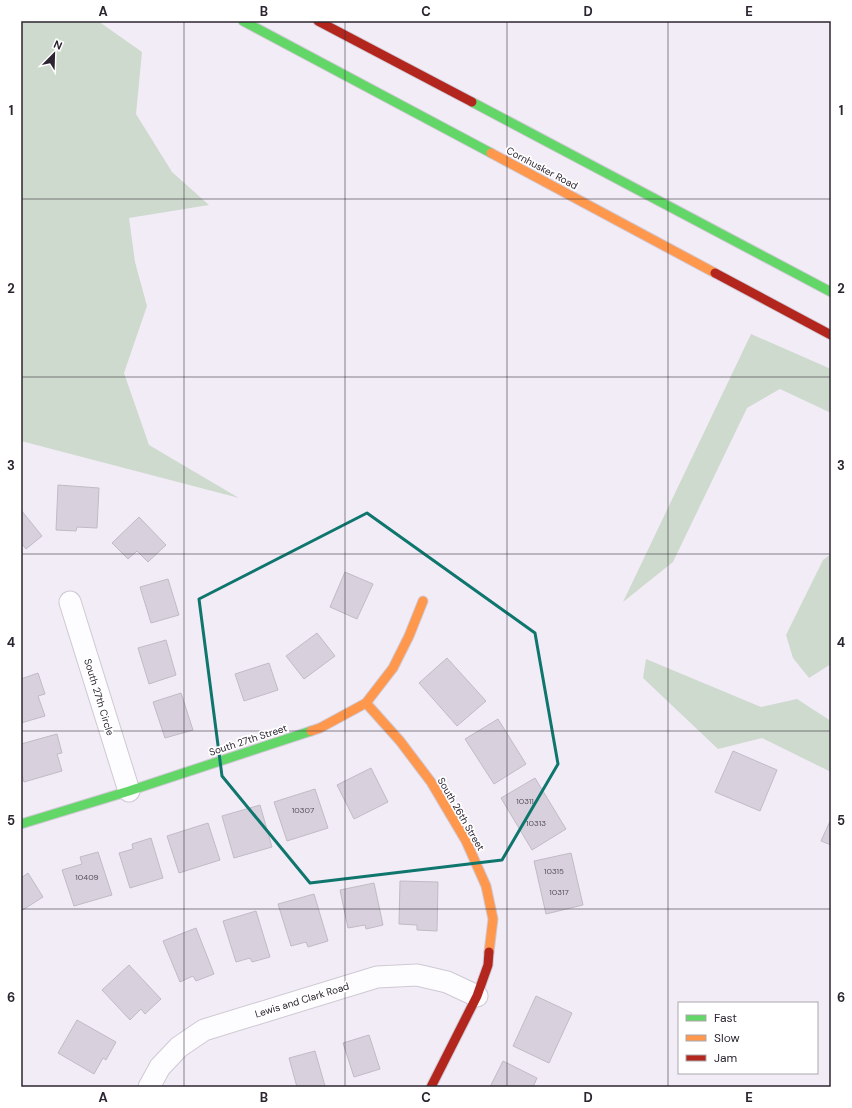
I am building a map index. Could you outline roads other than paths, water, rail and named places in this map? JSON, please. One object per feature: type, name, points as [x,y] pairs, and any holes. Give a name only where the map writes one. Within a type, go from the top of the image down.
[{"type":"main road","name":"Cornhusker Road","points":[[243,21],[831,335]]},
{"type":"main road","points":[[318,21],[831,292]]},
{"type":"main road","name":"South 27th Street","points":[[21,824],[129,791],[320,728],[366,703],[393,668],[409,636],[423,602]]},
{"type":"main road","name":"South 26th Street","points":[[366,703],[400,741],[431,782],[466,841],[486,886],[493,919],[488,965],[477,996],[431,1087]]},
{"type":"street","name":"South 27th Circle","points":[[70,602],[129,791]]},
{"type":"street","name":"Lewis and Clark Road","points":[[149,1087],[160,1067],[179,1047],[204,1030],[377,977],[418,975],[447,982],[477,996]]}]
